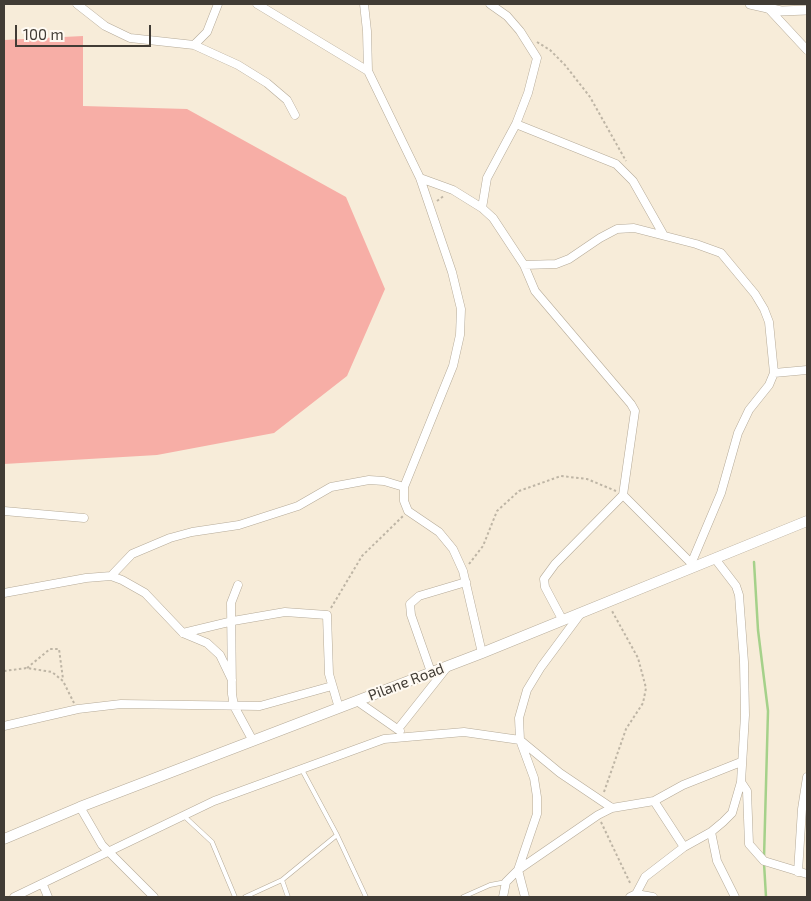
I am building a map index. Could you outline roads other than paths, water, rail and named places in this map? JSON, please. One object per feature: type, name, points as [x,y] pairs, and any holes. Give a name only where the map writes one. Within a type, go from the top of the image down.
[{"type":"main road","name":"Pilane Road","points":[[4,839],[80,807],[482,653],[693,565],[716,560],[807,522]]},
{"type":"street","points":[[77,4],[105,26],[130,38],[194,45],[238,65],[267,83],[287,100],[295,114]]},
{"type":"street","points":[[194,45],[207,32],[218,4]]},
{"type":"street","points":[[258,4],[368,71]]},
{"type":"street","points":[[364,4],[368,31],[368,71],[420,178],[452,272],[462,320],[453,366],[404,488],[404,501],[408,510],[439,532],[453,549],[463,571],[482,653]]},
{"type":"street","points":[[482,208],[487,178],[516,124],[528,93],[537,58],[520,31],[507,16],[490,4]]},
{"type":"street","points":[[750,4],[768,8],[781,7],[807,10]]},
{"type":"street","points":[[768,8],[807,50]]},
{"type":"street","points":[[516,124],[616,164],[634,181],[663,234]]},
{"type":"street","points":[[420,178],[453,190],[482,208],[493,218],[524,265],[535,291],[635,411],[623,495],[548,572],[544,579],[545,587],[562,619]]},
{"type":"street","points":[[524,265],[551,265],[569,260],[600,238],[618,229],[634,228],[663,234],[720,253],[727,259],[764,310],[769,322],[774,373],[769,386],[749,410],[738,434],[722,493],[693,565],[623,495]]},
{"type":"street","points":[[774,373],[807,370]]},
{"type":"street","points":[[111,576],[132,554],[170,538],[192,532],[239,526],[298,506],[331,487],[369,480],[384,481],[404,488]]},
{"type":"street","points":[[4,511],[84,518]]},
{"type":"street","points":[[653,897],[633,895],[644,877],[684,847],[711,832],[732,813],[741,782],[745,715],[744,662],[739,595],[736,586],[716,560]]},
{"type":"street","points":[[4,593],[44,584],[111,576],[145,593],[183,633],[207,643],[220,655],[232,680]]},
{"type":"street","points":[[431,672],[411,614],[410,604],[419,596],[466,582]]},
{"type":"street","points":[[238,585],[231,604],[233,620],[232,680],[234,706],[253,741]]},
{"type":"street","points":[[525,897],[518,870],[537,814],[534,778],[520,740],[519,718],[527,690],[582,611]]},
{"type":"street","points":[[183,633],[233,620],[285,612],[327,615],[327,654],[332,686],[339,708]]},
{"type":"street","points":[[398,729],[448,666]]},
{"type":"street","points":[[4,726],[78,709],[140,703],[234,706],[272,704],[332,686]]},
{"type":"street","points":[[357,701],[407,736]]},
{"type":"street","points":[[14,897],[43,885],[108,851],[214,801],[384,739],[464,732],[520,740],[560,773],[612,808]]},
{"type":"street","points":[[504,897],[506,882],[518,870],[598,815],[612,808],[654,802],[683,785],[741,762]]},
{"type":"street","points":[[798,872],[802,809],[807,777]]},
{"type":"street","points":[[741,782],[747,791],[749,844],[764,861],[807,874]]},
{"type":"street","points":[[654,802],[684,847]]},
{"type":"street","points":[[80,807],[102,845],[151,896]]},
{"type":"street","points":[[711,832],[717,861],[735,897]]},
{"type":"street","points":[[43,885],[48,897]]},
{"type":"lane","points":[[301,768],[338,835],[366,897]]},
{"type":"lane","points":[[184,816],[212,842],[235,897]]},
{"type":"lane","points":[[245,897],[282,880],[338,835]]},
{"type":"lane","points":[[282,880],[288,897]]},
{"type":"lane","points":[[463,897],[490,885],[506,882]]},
{"type":"waterway","points":[[754,562],[758,630],[768,711],[764,858]]},
{"type":"waterway","points":[[764,863],[766,897]]}]
